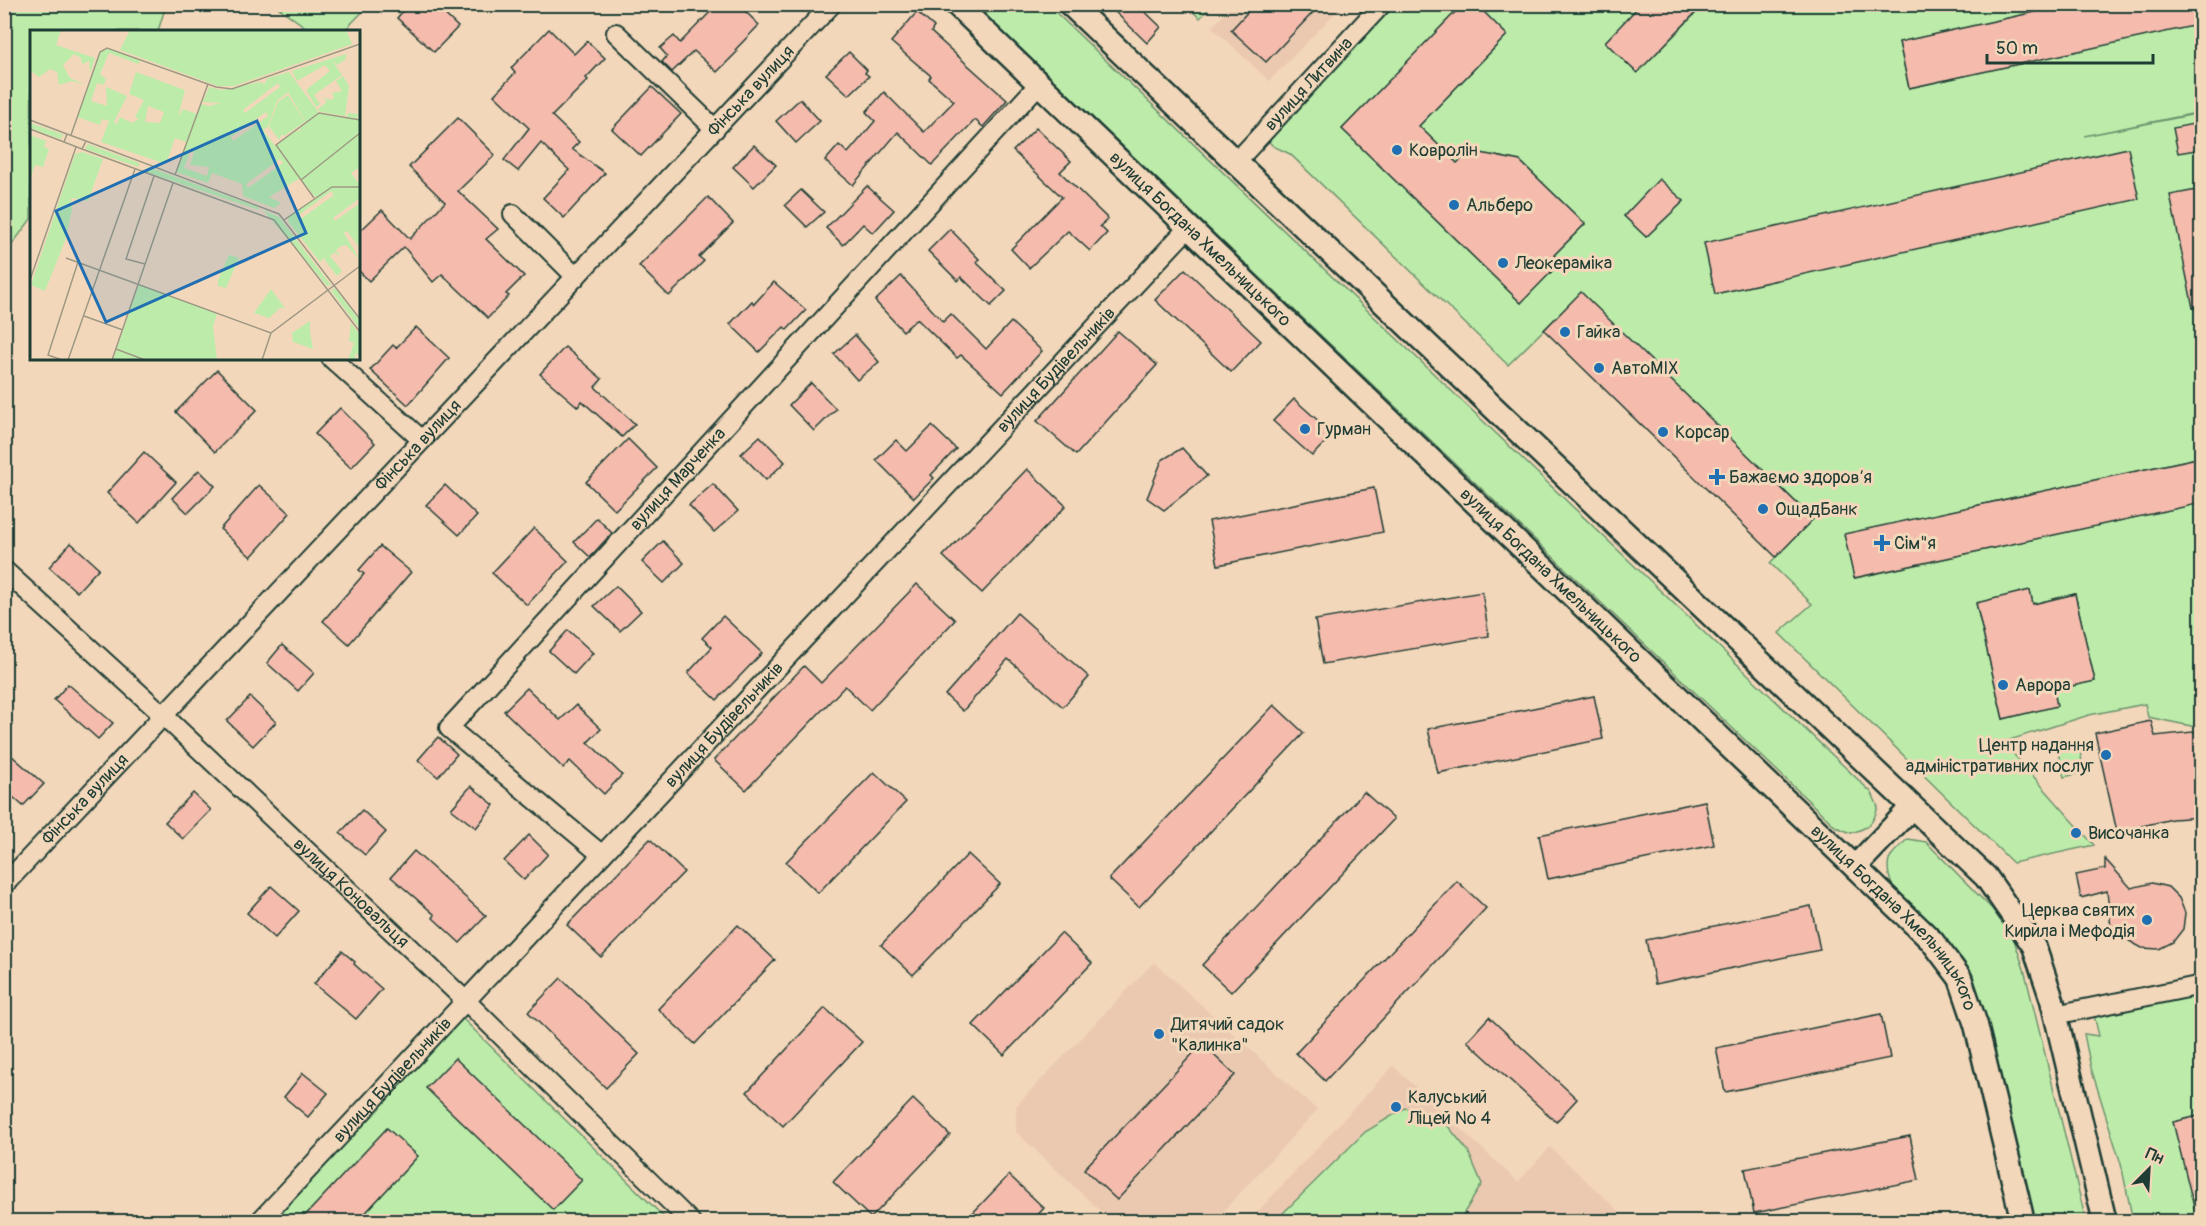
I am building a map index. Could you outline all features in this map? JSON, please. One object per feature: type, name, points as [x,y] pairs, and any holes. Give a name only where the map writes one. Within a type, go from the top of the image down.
[{"type":"street","name":"Фінська вулиця","points":[[4,885],[832,4]]},
{"type":"street","name":"вулиця Богдана Хмельницького","points":[[956,4],[1932,941],[1960,978],[1976,1025],[2023,1221]]},
{"type":"street","points":[[1070,4],[1986,877],[2034,946],[2055,1015],[2105,1221]]},
{"type":"street","name":"вулиця Литвина","points":[[1235,163],[1382,4]]},
{"type":"street","points":[[616,33],[715,129]]},
{"type":"street","name":"вулиця Марченка","points":[[602,855],[449,728],[1039,84]]},
{"type":"street","points":[[513,214],[576,277]]},
{"type":"street","name":"вулиця Будівельників","points":[[259,1221],[1189,228]]},
{"type":"street","points":[[333,360],[422,440]]},
{"type":"street","name":"вулиця Коновальця","points":[[4,570],[163,715],[466,1001],[691,1221]]},
{"type":"street","points":[[1855,867],[1912,807]]},
{"type":"street","points":[[2055,1015],[2202,985]]},
{"type":"shaded area","points":[[1233,5],[1343,5],[1269,81],[1212,27]]},
{"type":"shaded area","name":"Дитячий садок \"Калинка\"","points":[[1154,962],[1317,1110],[1214,1221],[1112,1222],[1016,1132],[1016,1106]]},
{"type":"shaded area","name":"Калуський Ліцей № 4","points":[[1393,1066],[1518,1182],[1550,1147],[1622,1214],[1624,1221],[1248,1222]]},
{"type":"green space","points":[[5,4],[166,5],[158,30],[30,30],[30,220],[5,254]]},
{"type":"green space","points":[[275,5],[369,5],[345,30],[310,30]]},
{"type":"green space","points":[[978,5],[1048,5],[1872,793],[1878,807],[1869,825],[1851,833],[1836,827],[983,13]]},
{"type":"green space","points":[[1185,5],[1212,5],[1200,18]]},
{"type":"green space","points":[[1382,5],[1463,5],[1342,129],[1521,303],[1554,255],[1585,224],[1520,161],[1471,151],[1457,163],[1419,126],[1507,35],[1476,5],[1641,5],[1605,42],[1637,73],[1704,5],[2071,5],[1899,42],[1909,88],[2201,24],[2201,112],[2084,136],[2201,113],[2201,457],[1845,534],[1855,578],[2201,503],[2201,728],[2148,717],[2145,704],[2089,715],[2003,742],[2094,845],[2013,863],[1779,633],[1812,604],[1770,563],[1813,519],[1581,293],[1508,365],[1290,154],[1273,146],[1261,134]],"holes":[[[1660,181],[1684,201],[1646,237],[1624,216]],[[2030,591],[2033,604],[2075,594],[2095,681],[2053,690],[2057,706],[2003,719],[1976,603]]]},
{"type":"green space","points":[[2079,746],[2084,772],[2064,777],[2058,752]]},
{"type":"green space","points":[[1908,839],[1926,842],[1992,909],[2013,937],[2024,969],[2086,1221],[2034,1221],[1973,975],[1962,959],[1892,885],[1889,877],[1889,859]]},
{"type":"green space","points":[[2201,985],[2201,1221],[2133,1221],[2121,1164],[2091,1068],[2084,1034],[2099,1036],[2092,1006]]},
{"type":"green space","points":[[462,1018],[668,1221],[273,1222]]},
{"type":"green space","points":[[1405,1108],[1439,1115],[1468,1151],[1482,1184],[1459,1221],[1275,1221],[1365,1132]]},
{"type":"building","points":[[409,4],[434,4],[458,27],[434,52],[397,18]]},
{"type":"building","points":[[718,4],[738,4],[759,25],[717,72],[694,51],[672,72],[662,62],[667,56],[660,48],[674,36],[680,43]]},
{"type":"building","points":[[1107,4],[1137,4],[1161,27],[1147,43]]},
{"type":"building","points":[[1255,4],[1321,4],[1266,62],[1231,30]]},
{"type":"building","points":[[1463,4],[1476,4],[1507,35],[1419,126],[1457,163],[1471,151],[1520,161],[1585,224],[1554,255],[1561,262],[1521,303],[1342,129]]},
{"type":"building","points":[[1641,4],[1704,4],[1637,73],[1605,42]]},
{"type":"building","points":[[2071,4],[2202,4],[2202,24],[1909,88],[1899,42]]},
{"type":"building","points":[[917,12],[934,27],[931,32],[1007,100],[983,127],[975,120],[932,165],[898,132],[853,185],[825,161],[839,145],[848,153],[875,121],[866,112],[884,92],[924,132],[954,101],[929,79],[931,76],[891,42]]},
{"type":"building","points":[[549,29],[574,54],[587,41],[605,58],[586,78],[588,80],[552,116],[579,142],[572,149],[605,173],[564,218],[543,198],[569,170],[541,143],[518,171],[504,160],[529,128],[494,95],[515,73],[511,68]]},
{"type":"building","points":[[849,52],[867,70],[865,73],[869,76],[849,95],[826,74]]},
{"type":"building","points":[[652,87],[681,114],[641,156],[612,129]]},
{"type":"building","points":[[800,99],[820,121],[796,143],[776,121]]},
{"type":"building","points":[[458,118],[495,155],[458,191],[498,229],[486,239],[524,276],[506,294],[509,296],[488,318],[442,274],[433,282],[404,247],[369,281],[360,272],[360,231],[382,210],[410,239],[445,202],[409,167]]},
{"type":"building","points":[[2198,123],[2202,134],[2202,149],[2178,153],[2173,128]]},
{"type":"building","points":[[1036,128],[1071,161],[1060,172],[1108,219],[1100,226],[1107,233],[1090,251],[1068,231],[1029,268],[1011,249],[1062,197],[1013,151]]},
{"type":"building","points":[[754,145],[776,165],[754,187],[733,167]]},
{"type":"building","points":[[2128,148],[2139,199],[1715,294],[1704,243]]},
{"type":"building","points":[[1659,179],[1684,201],[1646,237],[1624,216]]},
{"type":"building","points":[[867,186],[894,210],[873,233],[863,224],[843,245],[826,228]]},
{"type":"building","points":[[2202,189],[2202,307],[2193,308],[2170,195]]},
{"type":"building","points":[[801,190],[824,212],[807,227],[785,205]]},
{"type":"building","points":[[708,197],[733,223],[699,257],[704,261],[669,296],[639,266]]},
{"type":"building","points":[[950,229],[979,259],[976,262],[1006,291],[991,306],[961,277],[958,281],[928,251]]},
{"type":"building","points":[[1185,269],[1261,341],[1231,372],[1155,300]]},
{"type":"building","points":[[901,276],[943,322],[951,314],[986,349],[1011,322],[1042,351],[1003,393],[961,355],[957,358],[917,319],[903,331],[875,301]]},
{"type":"building","points":[[774,282],[806,310],[787,330],[784,327],[759,352],[730,324],[752,301],[754,304]]},
{"type":"building","points":[[1581,292],[1813,519],[1776,557],[1544,330]]},
{"type":"building","points":[[416,327],[449,358],[408,405],[370,370],[393,345],[396,348]]},
{"type":"building","points":[[1118,331],[1157,365],[1076,455],[1037,421]]},
{"type":"building","points":[[855,335],[879,362],[857,380],[834,354]]},
{"type":"building","points":[[565,347],[602,379],[595,387],[635,424],[622,437],[582,401],[578,407],[540,374]]},
{"type":"building","points":[[217,370],[257,410],[215,452],[176,412]]},
{"type":"building","points":[[811,383],[836,409],[814,431],[789,405]]},
{"type":"building","points":[[1294,399],[1333,434],[1312,456],[1273,421]]},
{"type":"building","points":[[340,408],[375,443],[351,468],[315,434]]},
{"type":"building","points":[[932,426],[956,449],[931,475],[934,478],[914,498],[876,460],[896,440],[907,451]]},
{"type":"building","points":[[760,436],[785,462],[766,480],[741,454]]},
{"type":"building","points":[[628,439],[657,468],[615,510],[586,482]]},
{"type":"building","points":[[1182,448],[1207,476],[1164,510],[1147,498],[1162,460]]},
{"type":"building","points":[[144,452],[176,482],[139,523],[107,493]]},
{"type":"building","points":[[2202,457],[2202,503],[1854,578],[1844,534]]},
{"type":"building","points":[[1027,469],[1066,506],[982,593],[943,556]]},
{"type":"building","points":[[199,470],[215,486],[188,513],[172,498]]},
{"type":"building","points":[[713,484],[738,511],[714,532],[689,505]]},
{"type":"building","points":[[259,485],[290,513],[251,557],[220,529]]},
{"type":"building","points":[[445,485],[477,516],[459,535],[426,505]]},
{"type":"building","points":[[1374,488],[1383,532],[1218,565],[1209,521]]},
{"type":"building","points":[[597,518],[612,533],[590,557],[574,542]]},
{"type":"building","points":[[534,528],[568,561],[527,605],[492,573]]},
{"type":"building","points":[[663,541],[684,563],[664,583],[642,562]]},
{"type":"building","points":[[71,543],[99,568],[77,592],[49,567]]},
{"type":"building","points":[[380,546],[411,572],[349,644],[323,621],[364,574],[359,570]]},
{"type":"building","points":[[917,584],[955,620],[870,710],[845,686],[746,790],[714,760],[804,666],[821,683]]},
{"type":"building","points":[[616,586],[641,611],[620,631],[594,606]]},
{"type":"building","points":[[2030,590],[2033,604],[2075,594],[2095,681],[2054,690],[2057,706],[2003,719],[1976,603]]},
{"type":"building","points":[[1482,592],[1489,636],[1323,664],[1315,620]]},
{"type":"building","points":[[1017,613],[1089,677],[1063,707],[1008,659],[963,711],[945,695]]},
{"type":"building","points":[[723,616],[762,653],[717,700],[688,673],[712,647],[702,638]]},
{"type":"building","points":[[568,630],[593,653],[574,674],[549,651]]},
{"type":"building","points":[[282,645],[314,673],[298,691],[267,663]]},
{"type":"building","points":[[68,684],[113,723],[98,739],[54,700]]},
{"type":"building","points":[[527,688],[560,720],[576,705],[601,729],[588,742],[622,775],[604,794],[570,761],[563,768],[504,711]]},
{"type":"building","points":[[1594,696],[1603,739],[1438,773],[1428,729]]},
{"type":"building","points":[[250,697],[276,722],[253,746],[227,721]]},
{"type":"building","points":[[1274,705],[1304,733],[1139,907],[1109,879]]},
{"type":"building","points":[[2151,721],[2155,736],[2202,731],[2202,817],[2172,819],[2117,832],[2095,733]]},
{"type":"building","points":[[438,737],[457,754],[438,777],[418,760]]},
{"type":"building","points":[[4,749],[44,784],[23,806],[4,789]]},
{"type":"building","points":[[874,772],[906,802],[818,893],[786,862]]},
{"type":"building","points":[[471,786],[494,805],[476,828],[451,809]]},
{"type":"building","points":[[1364,792],[1394,819],[1231,992],[1202,965]]},
{"type":"building","points":[[193,793],[211,810],[183,839],[165,822]]},
{"type":"building","points":[[1705,801],[1714,845],[1548,879],[1539,835]]},
{"type":"building","points":[[362,810],[386,832],[365,855],[340,833]]},
{"type":"building","points":[[529,835],[548,854],[524,880],[504,861]]},
{"type":"building","points":[[650,839],[684,872],[601,957],[567,925]]},
{"type":"building","points":[[414,851],[486,916],[460,943],[433,918],[435,915],[391,877]]},
{"type":"building","points":[[968,854],[1000,884],[913,975],[881,945]]},
{"type":"building","name":"Церква святих Кирила і Мефодія","points":[[2105,859],[2131,888],[2152,883],[2168,887],[2179,898],[2185,913],[2183,929],[2173,942],[2159,949],[2142,948],[2129,941],[2120,927],[2111,928],[2107,891],[2081,898],[2076,875],[2105,869]]},
{"type":"building","points":[[1457,881],[1486,908],[1325,1081],[1296,1053]]},
{"type":"building","points":[[271,886],[299,911],[275,938],[247,913]]},
{"type":"building","points":[[1811,906],[1820,950],[1655,984],[1646,940]]},
{"type":"building","points":[[738,925],[775,960],[695,1044],[658,1009]]},
{"type":"building","points":[[1061,933],[1092,963],[1004,1055],[973,1025]]},
{"type":"building","points":[[342,951],[382,989],[356,1019],[314,984]]},
{"type":"building","points":[[561,978],[639,1054],[606,1088],[528,1012]]},
{"type":"building","points":[[825,1008],[862,1042],[783,1126],[747,1092]]},
{"type":"building","points":[[1881,1014],[1890,1058],[1725,1092],[1716,1048]]},
{"type":"building","points":[[1489,1017],[1577,1099],[1556,1122],[1467,1041]]},
{"type":"building","points":[[1202,1044],[1235,1075],[1117,1200],[1084,1169]]},
{"type":"building","points":[[455,1058],[582,1180],[553,1210],[426,1088]]},
{"type":"building","points":[[303,1073],[328,1093],[308,1117],[284,1097]]},
{"type":"building","points":[[913,1099],[950,1135],[871,1218],[833,1182]]},
{"type":"building","points":[[2202,1115],[2202,1210],[2195,1211],[2173,1122]]},
{"type":"building","points":[[387,1128],[418,1156],[358,1221],[300,1221]]},
{"type":"building","points":[[1910,1136],[1919,1180],[1754,1213],[1745,1169]]},
{"type":"building","points":[[1009,1175],[1044,1208],[1032,1221],[965,1221]]},
{"type":"place","name":"Ковролін","points":[[1397,150]]},
{"type":"place","name":"Альберо","points":[[1454,205]]},
{"type":"place","name":"Леокераміка","points":[[1503,263]]},
{"type":"place","name":"Гайка","points":[[1565,332]]},
{"type":"place","name":"АвтоMIX","points":[[1599,368]]},
{"type":"place","name":"Гурман","points":[[1305,429]]},
{"type":"place","name":"Корсар","points":[[1663,432]]},
{"type":"place","name":"Бажаємо здоровʼя","points":[[1717,477]]},
{"type":"place","name":"ОщадБанк","points":[[1763,509]]},
{"type":"place","name":"Сім\"я","points":[[1882,543]]},
{"type":"place","name":"Аврора","points":[[2003,685]]},
{"type":"place","name":"Центр надання адміністративних послуг","points":[[2106,755]]},
{"type":"place","name":"Височанка","points":[[2076,833]]},
{"type":"place","name":"Церква святих Кирила і Мефодія","points":[[2147,920]]},
{"type":"place","name":"Дитячий садок \"Калинка\"","points":[[1159,1034]]},
{"type":"place","name":"Калуський Ліцей № 4","points":[[1396,1107]]}]
